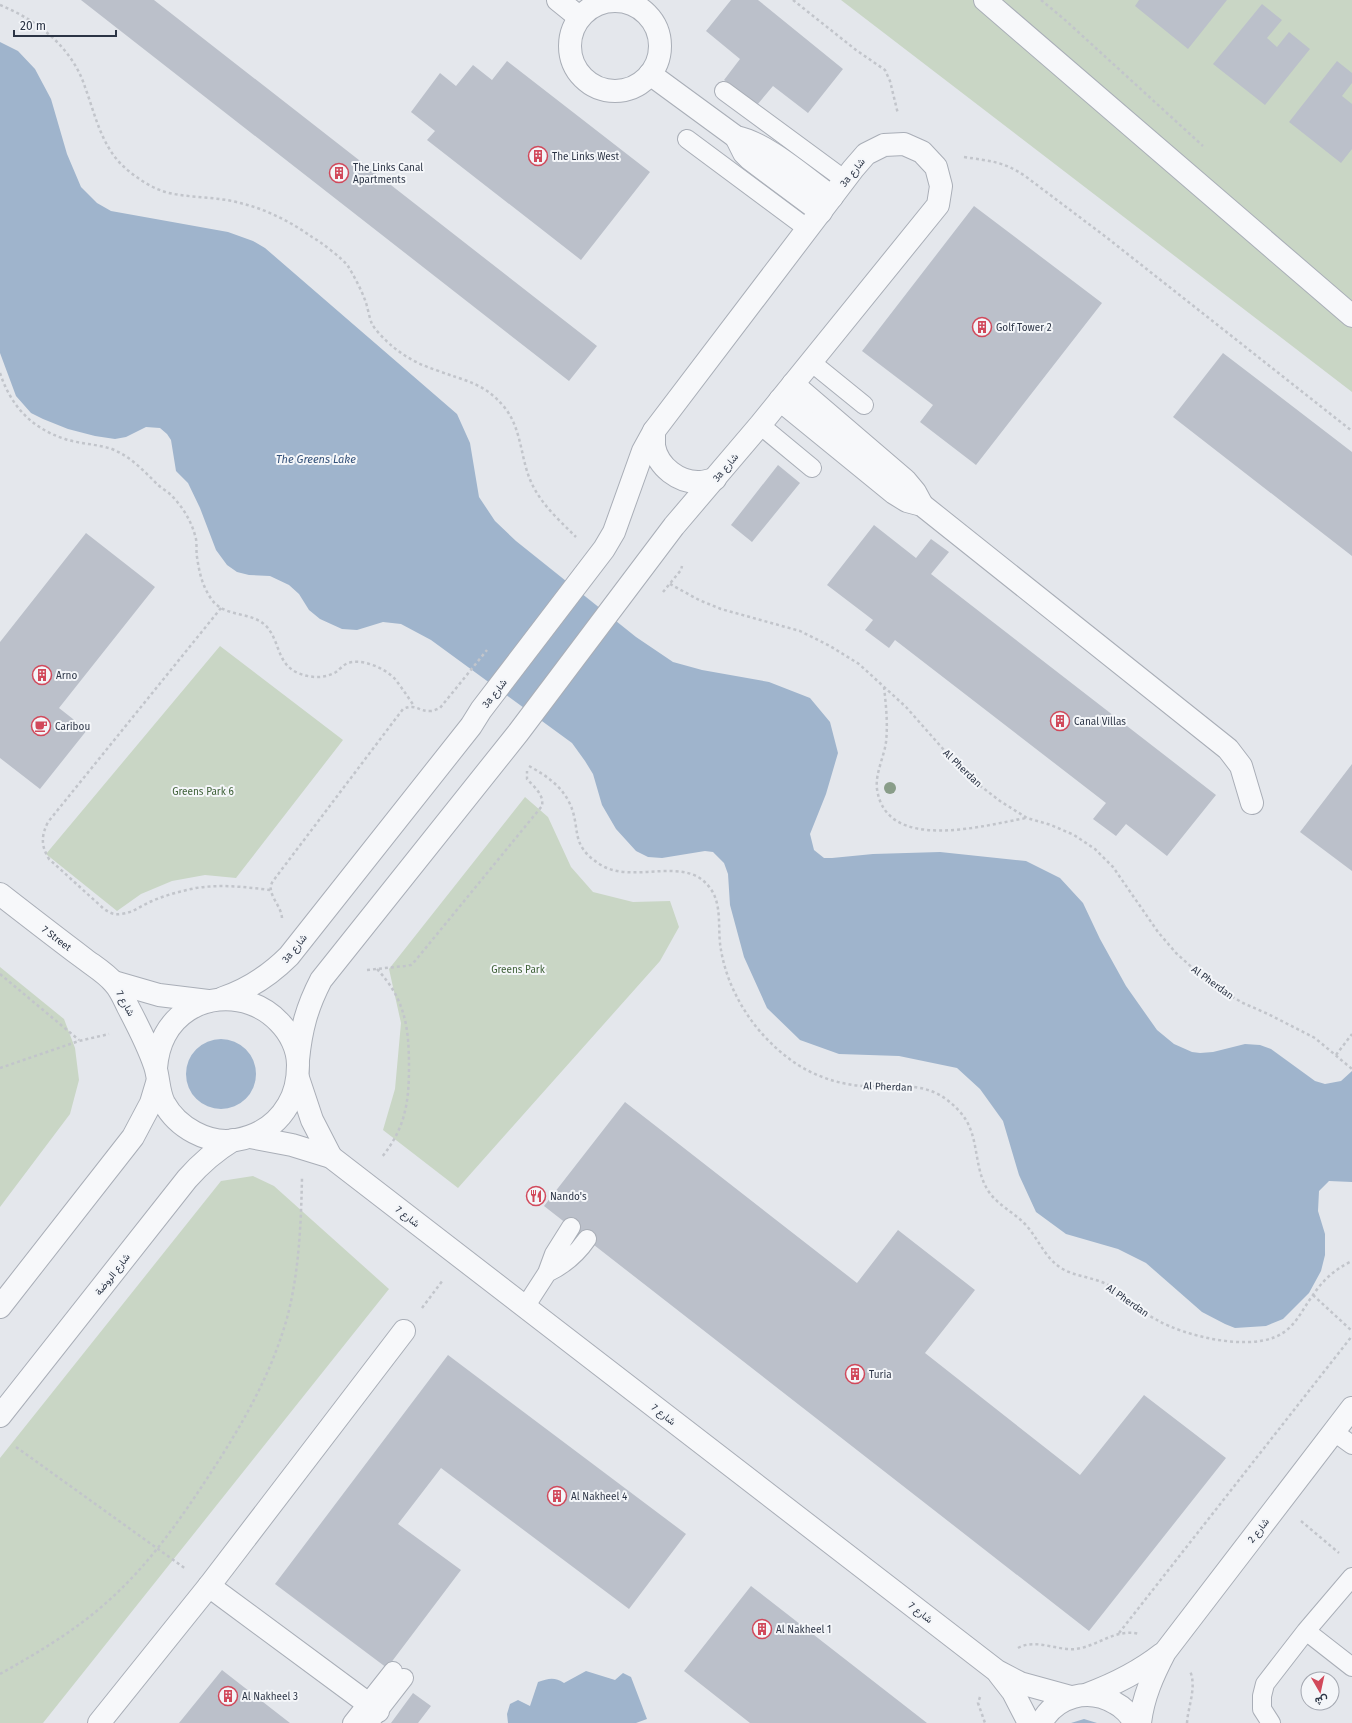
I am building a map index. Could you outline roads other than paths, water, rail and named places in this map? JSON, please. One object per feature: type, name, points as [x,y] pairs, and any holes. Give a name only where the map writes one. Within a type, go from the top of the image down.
[{"type":"street","points":[[558,0],[579,17]]},
{"type":"street","points":[[985,0],[1352,316]]},
{"type":"street","points":[[617,1],[631,4],[643,10],[653,21],[659,34],[660,48],[657,62],[650,74],[639,84],[626,89],[612,91],[598,88],[586,81],[576,70],[571,57],[569,43],[572,30],[579,17],[590,8],[603,2],[617,1]]},
{"type":"street","points":[[650,74],[736,137],[745,139],[760,146],[826,205]]},
{"type":"street","name":"3a شارع","points":[[215,1000],[242,992],[275,971],[289,956],[471,726],[481,710],[595,562],[614,532],[642,451],[654,430],[866,154],[884,145],[913,148],[936,167],[941,186],[938,205],[926,222],[715,480],[674,526],[518,733],[321,980],[304,1018],[300,1039],[298,1069]]},
{"type":"street","points":[[786,392],[894,493],[907,501],[922,505],[1228,749],[1242,766],[1252,803]]},
{"type":"street","points":[[654,430],[654,447],[660,461],[670,473],[684,480],[700,482],[715,480]]},
{"type":"street","name":"7 Street","points":[[0,894],[114,982]]},
{"type":"street","name":"شارع 7","points":[[114,982],[159,995],[215,1000]]},
{"type":"street","name":"شارع 7","points":[[114,982],[137,1024],[156,1076]]},
{"type":"street","points":[[0,1307],[133,1137],[151,1103],[156,1076],[158,1050],[166,1034],[177,1020],[191,1008],[215,1000],[240,1000],[257,1005],[272,1015],[285,1028],[294,1043],[298,1069],[293,1098],[282,1115],[268,1128],[241,1139],[212,1139],[192,1132],[176,1120],[164,1102],[156,1076]]},
{"type":"street","name":"شارع 7","points":[[298,1069],[312,1120],[331,1157]]},
{"type":"street","name":"شارع 7","points":[[241,1139],[292,1145],[331,1157],[997,1672],[1020,1684],[1079,1695],[1106,1697],[1121,1706],[1134,1723]]},
{"type":"street","name":"شارع الروضة","points":[[0,1416],[199,1165],[215,1151],[241,1139]]},
{"type":"street","points":[[99,1723],[210,1586],[404,1331]]},
{"type":"street","name":"شارع 2","points":[[1140,1723],[1146,1693],[1154,1672],[1165,1652],[1352,1408]]},
{"type":"street","points":[[210,1586],[371,1713]]},
{"type":"street","name":"شارع 2","points":[[1041,1723],[1046,1714],[1057,1703],[1128,1677],[1147,1666],[1165,1652]]},
{"type":"street","name":"شارع 7","points":[[997,1672],[1013,1692],[1029,1723]]},
{"type":"lane","points":[[724,90],[845,180]]},
{"type":"lane","points":[[687,139],[808,229]]},
{"type":"lane","points":[[812,362],[864,405]]},
{"type":"lane","points":[[760,425],[812,468]]},
{"type":"lane","points":[[525,1306],[547,1273],[554,1254],[571,1227]]},
{"type":"lane","points":[[547,1273],[567,1262],[586,1239]]},
{"type":"lane","points":[[1334,1432],[1352,1445]]},
{"type":"lane","points":[[1271,1723],[1262,1709],[1262,1696],[1266,1684],[1306,1631],[1352,1577]]},
{"type":"lane","points":[[1306,1631],[1352,1667]]},
{"type":"lane","points":[[352,1723],[371,1713],[398,1674]]},
{"type":"water","name":"The Greens Lake","points":[[0,42],[18,51],[35,69],[51,99],[67,154],[81,187],[97,203],[111,211],[228,232],[253,241],[265,248],[457,414],[470,443],[479,497],[495,521],[516,541],[636,637],[673,662],[702,670],[769,682],[810,698],[830,722],[838,753],[826,794],[810,834],[814,850],[824,858],[873,854],[940,852],[1026,861],[1060,878],[1083,903],[1100,939],[1126,986],[1157,1030],[1174,1044],[1192,1052],[1200,1053],[1213,1052],[1245,1044],[1260,1045],[1271,1049],[1315,1081],[1325,1084],[1341,1081],[1352,1071],[1352,1182],[1329,1181],[1319,1191],[1318,1211],[1325,1234],[1325,1255],[1321,1271],[1309,1293],[1283,1319],[1266,1326],[1235,1328],[1202,1312],[1146,1263],[1118,1249],[1066,1234],[1036,1212],[1019,1175],[1003,1121],[980,1089],[957,1068],[899,1056],[839,1054],[800,1040],[767,1008],[744,957],[730,905],[728,874],[724,863],[713,852],[705,851],[662,858],[648,857],[636,851],[616,829],[602,805],[593,774],[572,743],[431,640],[401,624],[383,622],[357,630],[342,629],[320,619],[309,610],[299,594],[289,585],[270,576],[249,575],[237,572],[227,565],[216,550],[200,508],[188,483],[176,471],[171,440],[160,428],[146,427],[126,437],[115,439],[95,436],[68,429],[31,413],[16,396],[0,353]]},
{"type":"water","points":[[221,1039],[234,1042],[246,1049],[253,1061],[256,1074],[253,1087],[246,1099],[234,1106],[221,1109],[208,1106],[196,1099],[189,1087],[186,1074],[189,1061],[196,1049],[208,1042]]},
{"type":"water","points":[[586,1671],[615,1680],[623,1673],[631,1677],[647,1719],[636,1723],[508,1723],[507,1714],[510,1704],[518,1700],[530,1706],[538,1682],[552,1679],[564,1683]]},
{"type":"water","points":[[1084,1719],[1097,1723],[1071,1723]]},
{"type":"place","name":"The Links West","points":[[538,156]]},
{"type":"place","name":"The Links Canal Apartments","points":[[339,173]]},
{"type":"place","name":"Golf Tower 2","points":[[982,327]]},
{"type":"place","name":"Arno","points":[[42,675]]},
{"type":"place","name":"Canal Villas","points":[[1060,721]]},
{"type":"place","name":"Caribou","points":[[41,726]]},
{"type":"place","name":"Nando's","points":[[536,1196]]},
{"type":"place","name":"Turia","points":[[855,1374]]},
{"type":"place","name":"Al Nakheel 4","points":[[557,1496]]},
{"type":"place","name":"Al Nakheel 1","points":[[762,1629]]},
{"type":"place","name":"Al Nakheel 3","points":[[228,1696]]},
{"type":"park label","name":"Greens Park 6","points":[[203,791]]},
{"type":"park label","name":"Greens Park","points":[[518,969]]}]
